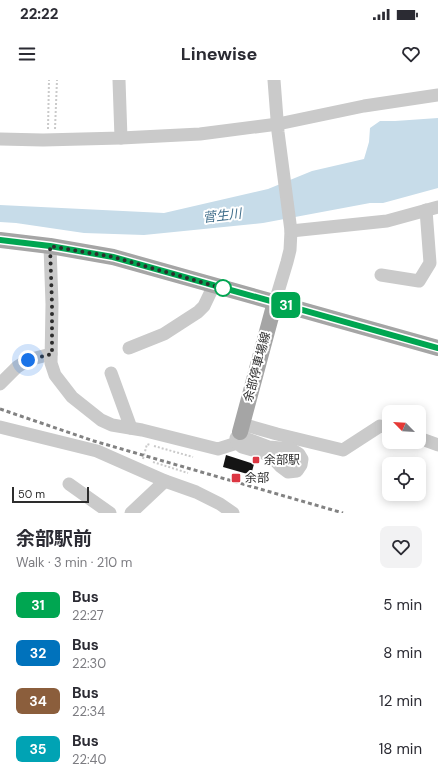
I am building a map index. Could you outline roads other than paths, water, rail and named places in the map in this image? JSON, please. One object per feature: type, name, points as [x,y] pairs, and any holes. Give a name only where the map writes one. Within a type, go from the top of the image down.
[{"type":"main road","points":[[0,240],[50,246],[113,257],[438,348]]},
{"type":"main road","name":"余部停車場線","points":[[240,433],[275,302]]},
{"type":"street","points":[[119,80],[121,138]]},
{"type":"street","points":[[274,80],[278,128],[291,228],[290,250],[275,302]]},
{"type":"street","points":[[0,139],[51,140],[121,138],[278,128],[364,106],[438,95]]},
{"type":"street","points":[[291,228],[387,221],[432,208],[430,263],[418,281],[381,275]]},
{"type":"street","points":[[50,246],[52,363],[55,375],[72,397],[101,420],[112,425],[131,428],[218,449],[240,433],[277,434],[343,450],[380,426],[382,426]]},
{"type":"street","points":[[129,348],[164,334],[198,312],[204,306],[214,285]]},
{"type":"street","points":[[0,384],[17,367],[28,360],[52,354]]},
{"type":"street","points":[[111,373],[131,428]]},
{"type":"street","points":[[0,427],[97,452],[165,481],[196,492],[220,504],[233,513]]},
{"type":"street","points":[[426,441],[438,445]]},
{"type":"street","points":[[131,513],[165,481]]},
{"type":"street","points":[[69,484],[110,513]]},
{"type":"water","name":"菅生川","points":[[438,118],[438,188],[383,203],[370,203],[263,223],[144,235],[84,233],[0,222],[0,205],[164,213],[268,189],[312,171],[364,159],[369,142],[370,128],[380,121]]},
{"type":"railway","points":[[0,409],[94,441],[343,513]]},
{"type":"place","name":"余部駅","points":[[256,460]]},
{"type":"place","name":"余部","points":[[236,478]]}]
